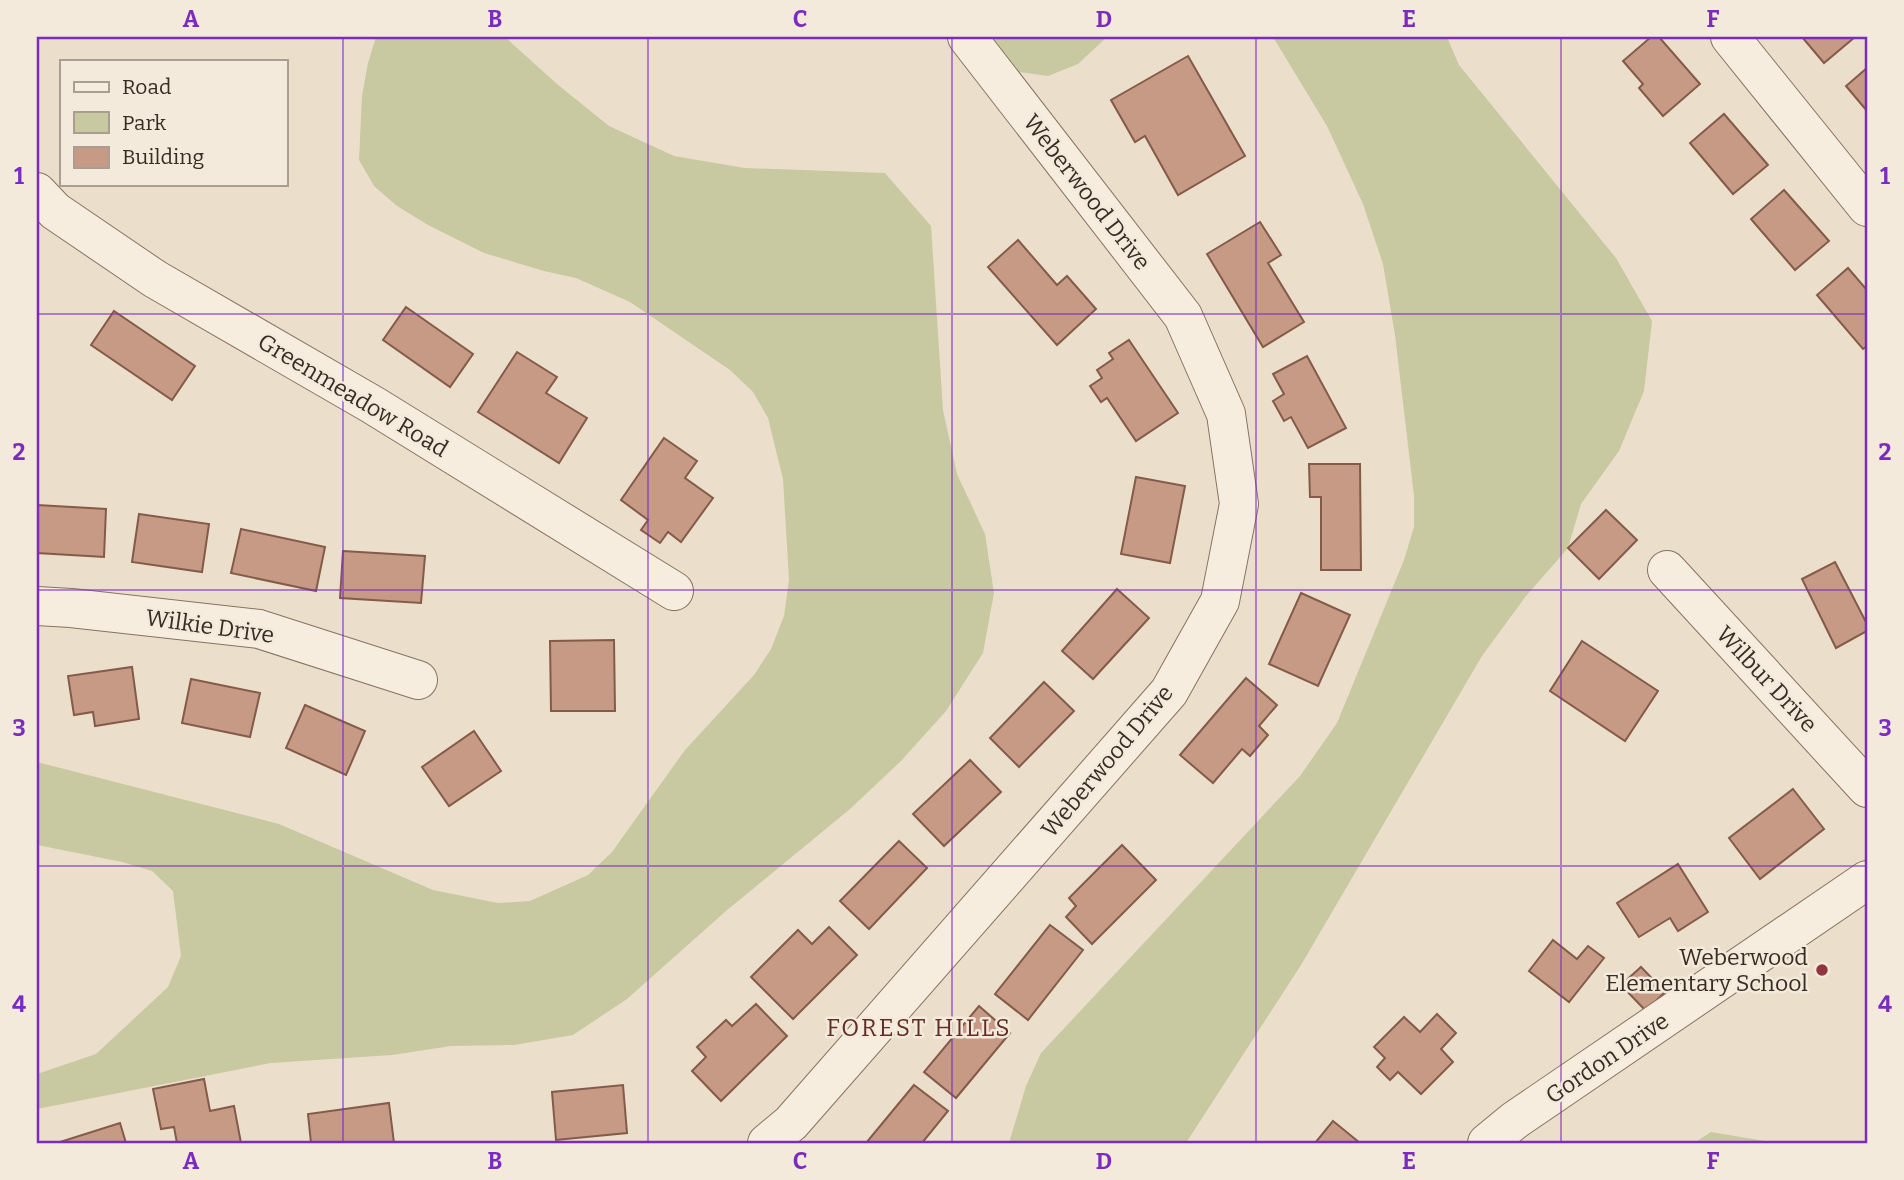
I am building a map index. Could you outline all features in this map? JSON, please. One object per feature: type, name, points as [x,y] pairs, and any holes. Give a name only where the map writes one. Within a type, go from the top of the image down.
[{"type":"street","name":"Weberwood Drive","points":[[768,1143],[791,1123],[1169,692],[1220,601],[1238,504],[1226,414],[1183,316],[967,37]]},
{"type":"street","points":[[1730,37],[1867,207]]},
{"type":"street","name":"Greenmeadow Road","points":[[37,192],[55,211],[155,279],[373,405],[674,592]]},
{"type":"street","name":"Wilbur Drive","points":[[1667,570],[1867,789]]},
{"type":"street","name":"Wilkie Drive","points":[[37,606],[259,629],[418,680]]},
{"type":"street","name":"Gordon Drive","points":[[1487,1143],[1527,1112],[1867,880]]},
{"type":"green space","points":[[376,37],[505,37],[609,126],[674,156],[745,168],[885,173],[931,226],[943,410],[957,474],[985,534],[994,593],[983,653],[946,711],[901,761],[850,809],[726,911],[627,999],[573,1035],[514,1045],[451,1046],[392,1055],[271,1063],[37,1109],[37,1074],[96,1054],[168,987],[181,956],[173,891],[152,871],[122,862],[37,845],[37,762],[279,824],[433,890],[498,903],[530,901],[588,875],[612,852],[685,750],[754,675],[771,649],[784,616],[789,580],[783,479],[768,418],[753,392],[730,370],[630,302],[576,278],[484,253],[428,225],[397,206],[374,186],[359,160],[362,96]]},
{"type":"green space","points":[[992,37],[1107,37],[1078,64],[1048,76],[1019,72]]},
{"type":"green space","points":[[1273,37],[1447,37],[1459,65],[1616,258],[1652,321],[1644,391],[1619,451],[1581,504],[1568,548],[1526,596],[1482,656],[1301,965],[1186,1143],[1009,1143],[1026,1086],[1041,1053],[1300,776],[1337,723],[1404,560],[1414,527],[1414,496],[1395,335],[1383,264],[1363,204],[1327,126]]},
{"type":"green space","points":[[1711,1132],[1777,1143],[1694,1143]]},
{"type":"building","points":[[1651,37],[1659,37],[1700,84],[1663,116],[1639,88],[1643,84],[1623,61]]},
{"type":"building","points":[[1802,37],[1855,37],[1824,63]]},
{"type":"building","points":[[1188,56],[1245,156],[1178,195],[1145,136],[1135,142],[1111,100]]},
{"type":"building","points":[[1867,68],[1867,111],[1846,86]]},
{"type":"building","points":[[1724,114],[1768,165],[1733,194],[1690,143]]},
{"type":"building","points":[[1784,190],[1829,241],[1795,270],[1751,219]]},
{"type":"building","points":[[1260,222],[1281,255],[1268,263],[1304,322],[1263,347],[1207,254]]},
{"type":"building","points":[[1018,240],[1057,285],[1067,276],[1096,309],[1057,345],[988,267]]},
{"type":"building","points":[[1848,268],[1867,290],[1867,346],[1863,349],[1817,295]]},
{"type":"building","points":[[406,307],[473,354],[450,387],[383,340]]},
{"type":"building","points":[[114,311],[195,366],[172,400],[91,345]]},
{"type":"building","points":[[1129,340],[1178,413],[1136,441],[1107,398],[1101,402],[1090,386],[1102,378],[1097,370],[1113,359],[1109,353]]},
{"type":"building","points":[[517,352],[557,377],[546,393],[587,418],[559,463],[478,412]]},
{"type":"building","points":[[1307,356],[1346,428],[1308,448],[1291,417],[1284,421],[1273,401],[1284,394],[1273,374]]},
{"type":"building","points":[[664,438],[697,461],[685,478],[713,498],[681,542],[668,532],[660,543],[641,530],[648,520],[621,500]]},
{"type":"building","points":[[1309,464],[1360,464],[1361,570],[1321,570],[1321,497],[1310,497]]},
{"type":"building","points":[[1136,477],[1185,486],[1170,563],[1121,554]]},
{"type":"building","points":[[37,505],[106,509],[104,557],[37,553]]},
{"type":"building","points":[[1606,510],[1637,540],[1599,579],[1568,548]]},
{"type":"building","points":[[139,514],[209,524],[202,572],[132,562]]},
{"type":"building","points":[[241,529],[325,547],[316,591],[231,573]]},
{"type":"building","points":[[343,551],[425,556],[421,603],[340,598]]},
{"type":"building","points":[[1835,562],[1867,624],[1867,631],[1836,648],[1802,579]]},
{"type":"building","points":[[1117,589],[1149,618],[1093,679],[1062,651]]},
{"type":"building","points":[[1301,593],[1350,615],[1318,686],[1269,664]]},
{"type":"building","points":[[614,640],[615,711],[551,711],[550,641]]},
{"type":"building","points":[[1582,641],[1658,691],[1625,741],[1550,691]]},
{"type":"building","points":[[132,667],[139,719],[95,726],[93,712],[74,715],[68,676]]},
{"type":"building","points":[[1246,678],[1277,705],[1259,726],[1268,735],[1250,756],[1242,749],[1213,783],[1180,755]]},
{"type":"building","points":[[191,679],[260,693],[250,737],[182,723]]},
{"type":"building","points":[[1044,682],[1074,711],[1019,767],[990,738]]},
{"type":"building","points":[[305,705],[365,731],[346,775],[286,748]]},
{"type":"building","points":[[474,731],[501,771],[449,806],[422,767]]},
{"type":"building","points":[[970,760],[1001,792],[944,846],[913,814]]},
{"type":"building","points":[[1793,789],[1824,829],[1760,879],[1729,838]]},
{"type":"building","points":[[899,841],[927,868],[869,929],[840,901]]},
{"type":"building","points":[[1122,845],[1156,880],[1092,944],[1066,917],[1076,906],[1069,898]]},
{"type":"building","points":[[1678,864],[1708,912],[1678,931],[1670,918],[1639,937],[1617,903]]},
{"type":"building","points":[[1050,925],[1083,950],[1028,1020],[995,994]]},
{"type":"building","points":[[829,927],[857,955],[793,1019],[751,977],[798,930],[812,944]]},
{"type":"building","points":[[1553,940],[1577,959],[1588,946],[1604,958],[1569,1002],[1529,971]]},
{"type":"building","points":[[1641,967],[1665,992],[1646,1011],[1621,985]]},
{"type":"building","points":[[756,1004],[787,1036],[721,1101],[692,1071],[706,1057],[697,1047],[726,1020],[732,1026]]},
{"type":"building","points":[[979,1006],[1010,1033],[956,1098],[924,1072]]},
{"type":"building","points":[[1437,1014],[1456,1033],[1441,1049],[1453,1062],[1421,1094],[1398,1072],[1390,1080],[1377,1067],[1385,1058],[1374,1047],[1404,1017],[1420,1032]]},
{"type":"building","points":[[204,1079],[210,1111],[234,1106],[241,1143],[177,1143],[174,1127],[161,1129],[153,1089]]},
{"type":"building","points":[[623,1085],[627,1133],[556,1140],[552,1092]]},
{"type":"building","points":[[914,1085],[948,1111],[922,1143],[866,1143]]},
{"type":"building","points":[[389,1103],[394,1143],[311,1143],[308,1114]]},
{"type":"building","points":[[1333,1121],[1360,1143],[1315,1143]]},
{"type":"building","points":[[120,1123],[126,1143],[60,1143],[60,1142]]},
{"type":"place","name":"Weberwood Elementary School","points":[[1822,970]]},
{"type":"district","name":"FOREST HILLS","points":[[919,1028]]}]
